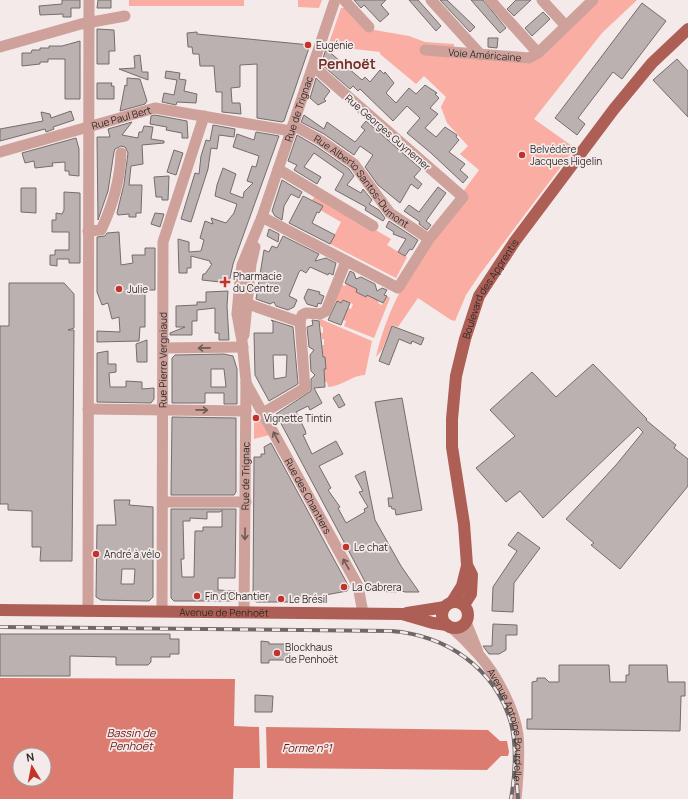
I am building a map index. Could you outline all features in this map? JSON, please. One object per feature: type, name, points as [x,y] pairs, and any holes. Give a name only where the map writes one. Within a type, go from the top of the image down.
[{"type":"main road","name":"Boulevard des Apprentis","points":[[454,605],[462,586],[467,565],[464,524],[452,447],[452,419],[456,376],[465,339],[479,296],[515,241],[614,109],[652,63],[688,29]]},
{"type":"main road","points":[[402,614],[454,605],[468,615],[466,622],[457,627],[449,626],[443,618],[454,605]]},
{"type":"main road","name":"Avenue de Penhoët","points":[[0,610],[402,614],[449,626]]},
{"type":"street","points":[[88,611],[89,0]]},
{"type":"street","name":"Rue de Trignac","points":[[244,612],[246,381],[243,344],[237,309],[240,280],[245,258],[262,217],[335,0]]},
{"type":"street","points":[[344,0],[369,27]]},
{"type":"street","points":[[431,0],[481,55]]},
{"type":"street","points":[[490,0],[538,52]]},
{"type":"street","points":[[542,0],[566,25]]},
{"type":"street","name":"Voie Américaine","points":[[425,50],[529,58],[538,52],[593,0]]},
{"type":"street","points":[[0,47],[89,22],[125,16]]},
{"type":"street","name":"Rue Georges Guynemer","points":[[313,66],[463,197],[429,239]]},
{"type":"street","name":"Rue Paul Bert","points":[[0,152],[154,108],[292,128]]},
{"type":"street","name":"Rue Pierre Vergniaud","points":[[162,611],[164,348],[163,242],[204,116]]},
{"type":"street","name":"Rue Alberto Santos-Dumont","points":[[292,128],[320,140],[354,164],[390,213],[429,239]]},
{"type":"street","points":[[88,231],[101,230],[110,211],[118,185],[121,153]]},
{"type":"street","points":[[278,169],[373,226]]},
{"type":"street","points":[[262,217],[398,288],[429,239]]},
{"type":"street","name":"Rue de Trignac","points":[[243,344],[251,264],[262,217]]},
{"type":"street","points":[[263,412],[305,388],[300,322],[302,315],[306,313],[320,314],[326,311],[346,261]]},
{"type":"street","points":[[248,304],[300,322]]},
{"type":"street","points":[[164,348],[243,344]]},
{"type":"street","name":"Rue des Chantiers","points":[[246,381],[358,586],[363,613]]},
{"type":"street","points":[[88,409],[246,411]]},
{"type":"street","points":[[163,502],[246,502]]},
{"type":"street","points":[[466,622],[480,656]]},
{"type":"street","points":[[449,626],[480,656]]},
{"type":"street","name":"Avenue Antoine Bourdelle","points":[[480,656],[499,683],[511,709],[518,734],[518,774],[516,799]]},
{"type":"shaded area","points":[[129,0],[244,0],[244,6],[129,6]]},
{"type":"shaded area","points":[[298,0],[322,0],[319,8],[298,7]]},
{"type":"shaded area","points":[[598,0],[637,0],[602,33],[534,119],[575,148],[480,274],[466,295],[455,321],[451,320],[418,298],[398,327],[392,325],[382,350],[376,357],[386,324],[399,294],[415,265],[479,170],[460,154],[468,146],[447,123],[441,107],[446,97],[424,76],[416,84],[380,54],[380,52],[328,46],[341,8],[345,8],[363,28],[409,36],[425,42],[454,44],[454,49],[529,61]]},
{"type":"shaded area","points":[[316,195],[325,203],[326,201],[391,239],[387,245],[407,257],[396,278],[330,244],[341,222],[320,210],[320,205],[312,200]]},
{"type":"shaded area","points":[[340,284],[345,286],[346,284],[357,289],[356,292],[366,297],[367,295],[379,300],[378,303],[382,305],[387,296],[390,298],[374,338],[344,326],[346,321],[343,320],[348,308],[351,309],[353,304],[343,300],[341,303],[336,301]]},
{"type":"shaded area","points":[[318,318],[372,341],[365,375],[360,375],[338,385],[328,387],[327,382],[325,382],[324,369],[326,369],[322,345],[324,345],[324,339],[322,339],[321,333],[323,333],[323,327],[321,327]]},
{"type":"shaded area","points":[[260,420],[269,435],[254,439],[254,423]]},
{"type":"water","name":"Bassin de Penhoët","points":[[0,678],[235,679],[234,726],[259,727],[260,768],[234,768],[233,799],[0,799]]},
{"type":"water","name":"Forme n°1","points":[[266,727],[488,730],[500,741],[507,741],[509,752],[508,756],[501,756],[487,770],[267,768]]},
{"type":"building","points":[[62,0],[80,0],[80,8],[71,8],[71,17],[63,17],[63,14],[40,15],[39,6],[62,4]]},
{"type":"building","points":[[98,0],[111,0],[111,8],[97,8]]},
{"type":"building","points":[[354,0],[386,0],[381,5],[389,14],[380,22],[364,5],[361,8]]},
{"type":"building","points":[[409,0],[418,0],[441,26],[436,31]]},
{"type":"building","points":[[440,0],[447,0],[475,27],[470,32]]},
{"type":"building","points":[[471,0],[483,0],[506,28],[500,33]]},
{"type":"building","points":[[516,0],[531,0],[514,16],[507,9]]},
{"type":"building","points":[[642,3],[666,21],[622,79],[613,72],[578,118],[585,124],[577,135],[555,118]]},
{"type":"building","points":[[543,12],[550,19],[532,36],[525,28]]},
{"type":"building","points":[[97,29],[114,30],[115,51],[109,51],[109,64],[97,64]]},
{"type":"building","points":[[197,32],[197,34],[310,45],[284,121],[282,122],[257,118],[257,64],[240,65],[240,87],[231,88],[232,103],[240,103],[241,114],[222,112],[222,92],[216,92],[214,66],[200,66],[199,54],[193,54],[192,47],[188,47],[187,33]]},
{"type":"building","points":[[488,38],[498,38],[497,48],[488,47]]},
{"type":"building","points":[[80,41],[80,99],[65,99],[65,59],[48,59],[48,62],[40,62],[40,64],[22,66],[22,53],[31,53],[32,50],[40,50],[40,48],[62,46]]},
{"type":"building","points":[[326,49],[362,80],[365,77],[370,82],[380,70],[384,74],[385,72],[394,83],[386,93],[396,103],[409,88],[416,94],[425,85],[437,93],[435,94],[439,98],[430,108],[438,114],[425,128],[436,137],[445,127],[457,135],[456,137],[459,140],[449,152],[465,164],[460,170],[468,177],[463,183],[407,133],[420,118],[407,106],[393,121],[360,89],[358,91],[353,86],[350,89],[321,64]]},
{"type":"building","points":[[140,55],[142,72],[148,72],[148,80],[119,69],[135,68],[134,56]]},
{"type":"building","points":[[677,59],[688,71],[688,117],[653,80]]},
{"type":"building","points":[[166,71],[180,73],[179,79],[186,80],[184,91],[197,94],[196,103],[177,102],[176,105],[162,102],[164,93],[174,95],[177,80],[165,78]]},
{"type":"building","points":[[127,78],[140,79],[147,101],[145,104],[120,111],[125,85],[127,86]]},
{"type":"building","points":[[316,78],[330,91],[324,99],[326,101],[318,105],[310,98]]},
{"type":"building","points":[[97,83],[112,83],[111,86],[114,86],[114,99],[97,99]]},
{"type":"building","points":[[71,111],[74,120],[53,127],[54,129],[46,132],[45,129],[0,141],[0,129],[43,121],[41,112],[50,114],[51,118]]},
{"type":"building","points":[[155,115],[187,121],[188,138],[182,138],[182,133],[166,130],[167,127],[150,124],[151,116]]},
{"type":"building","points":[[304,115],[324,129],[327,122],[355,142],[365,130],[361,127],[366,121],[421,169],[414,177],[422,184],[418,189],[411,184],[400,203],[378,185],[365,167],[373,155],[360,146],[354,155],[324,134],[301,122]]},
{"type":"building","points":[[132,122],[122,135],[138,138],[139,132],[142,132],[144,126],[153,127],[151,139],[164,141],[164,143],[142,145],[143,164],[131,166],[129,185],[142,185],[141,213],[136,213],[136,217],[129,217],[129,214],[118,215],[117,213],[124,184],[128,153],[125,147],[121,146],[115,149],[114,152],[108,191],[98,220],[97,137],[110,137],[108,129]]},
{"type":"building","points":[[213,125],[235,129],[234,137],[219,135],[217,149],[211,148],[208,169],[191,222],[181,219],[195,173],[199,174],[201,156],[206,140],[210,141]]},
{"type":"building","points":[[256,132],[279,136],[233,264],[229,283],[202,280],[203,274],[205,274],[212,264],[210,261],[191,256],[191,268],[187,268],[187,273],[179,273],[178,239],[189,242],[189,252],[201,251],[204,240],[200,238],[205,221],[213,224],[211,218],[226,223],[234,213],[237,204],[215,196],[223,168],[236,174],[230,193],[243,198],[244,192],[253,183],[247,181],[252,166],[256,167],[259,156],[233,147],[237,134],[254,140]]},
{"type":"building","points":[[297,135],[349,169],[354,176],[347,185],[361,193],[363,189],[372,200],[369,204],[379,210],[385,218],[383,221],[365,210],[366,207],[335,190],[344,174],[314,153],[304,167],[321,177],[317,184],[294,170],[297,165],[288,161]]},
{"type":"building","points":[[76,138],[79,149],[79,176],[69,175],[69,171],[65,171],[65,162],[52,163],[53,166],[35,168],[34,161],[25,163],[22,153]]},
{"type":"building","points":[[174,150],[183,153],[176,175],[167,172]]},
{"type":"building","points":[[169,176],[168,200],[162,200],[162,197],[156,197],[154,177]]},
{"type":"building","points":[[282,180],[302,192],[299,198],[291,194],[284,206],[282,220],[275,216],[272,211]]},
{"type":"building","points":[[438,187],[446,193],[426,221],[431,225],[427,230],[419,224],[420,222],[404,211],[409,205],[419,212]]},
{"type":"building","points":[[21,188],[36,188],[36,213],[21,212]]},
{"type":"building","points":[[64,192],[80,193],[80,263],[69,263],[69,259],[57,259],[57,266],[50,265],[50,255],[55,255],[55,250],[69,250],[69,232],[52,232],[52,220],[56,220],[56,213],[62,214],[64,210]]},
{"type":"building","points":[[303,196],[323,206],[319,213],[317,212],[312,223],[335,235],[330,244],[289,223]]},
{"type":"building","points":[[155,213],[164,214],[160,227],[151,224]]},
{"type":"building","points":[[389,221],[418,240],[412,250],[410,249],[405,256],[398,252],[406,239],[393,234],[394,232],[386,227]]},
{"type":"building","points":[[269,229],[279,234],[278,242],[267,236]]},
{"type":"building","points":[[119,232],[121,265],[133,263],[132,255],[145,255],[145,248],[155,248],[155,290],[145,290],[145,327],[140,327],[139,341],[97,342],[97,331],[120,332],[119,317],[112,319],[108,303],[102,305],[97,292],[97,237],[105,236],[107,233]]},
{"type":"building","points":[[283,236],[319,254],[315,261],[326,258],[336,263],[333,275],[329,273],[328,275],[310,267],[306,273],[301,270],[289,296],[297,300],[294,307],[288,310],[276,306],[274,302],[270,304],[256,299],[264,250],[269,252],[272,246],[277,248]]},
{"type":"building","points":[[350,271],[354,273],[356,279],[361,277],[375,284],[377,291],[382,288],[387,290],[384,295],[387,296],[383,303],[367,295],[366,297],[356,292],[357,289],[345,283]]},
{"type":"building","points":[[9,283],[64,283],[74,294],[74,328],[68,330],[74,330],[72,561],[40,561],[41,547],[32,547],[32,511],[8,510],[8,504],[0,504],[0,326],[9,326]]},
{"type":"building","points":[[308,289],[320,292],[319,294],[324,296],[321,304],[318,303],[317,307],[307,304],[304,298]]},
{"type":"building","points":[[228,291],[227,306],[229,340],[219,340],[219,333],[215,333],[215,308],[197,310],[197,321],[192,321],[192,335],[170,335],[170,333],[185,327],[176,327],[176,306],[197,305],[197,302],[206,302],[206,292]]},
{"type":"building","points":[[343,300],[350,303],[341,325],[328,320],[337,301],[341,303]]},
{"type":"building","points":[[271,320],[293,327],[298,384],[269,401],[255,375],[254,333],[273,333],[273,322]],"holes":[[[273,355],[287,355],[286,377],[274,379]]]},
{"type":"building","points":[[312,320],[319,321],[323,357],[325,357],[325,387],[314,388],[322,403],[310,410],[308,406],[296,412],[305,430],[306,434],[303,435],[312,454],[336,441],[343,454],[319,466],[331,488],[328,490],[340,507],[338,508],[346,523],[365,512],[364,509],[368,507],[359,492],[363,491],[355,476],[365,471],[375,520],[401,566],[419,592],[405,592],[396,589],[396,592],[370,591],[276,414],[311,391],[311,379],[315,375],[311,371],[310,355],[314,350],[309,347],[307,327],[313,325]]},
{"type":"building","points":[[392,326],[424,338],[421,345],[412,341],[411,344],[399,339],[389,365],[379,361]]},
{"type":"building","points":[[147,340],[147,362],[137,362],[136,344]]},
{"type":"building","points":[[108,351],[108,364],[116,364],[116,372],[109,373],[110,387],[126,387],[126,381],[142,382],[142,389],[154,388],[154,399],[151,403],[97,402],[97,353]]},
{"type":"building","points":[[224,354],[233,356],[237,369],[237,404],[224,404],[224,393],[205,393],[205,403],[172,403],[172,358],[175,355]],"holes":[[[211,369],[224,369],[226,387],[211,387]]]},
{"type":"building","points":[[593,364],[647,419],[646,420],[676,445],[674,448],[688,459],[688,486],[620,569],[591,545],[594,543],[566,519],[616,465],[643,432],[638,427],[543,518],[520,491],[506,502],[476,468],[515,436],[490,410],[532,372],[556,397]]},
{"type":"building","points":[[339,394],[345,405],[339,408],[333,398]]},
{"type":"building","points":[[402,398],[422,510],[396,515],[395,509],[392,509],[391,506],[389,507],[388,498],[393,498],[375,402]]},
{"type":"building","points":[[172,417],[236,418],[236,492],[234,495],[171,495]]},
{"type":"building","points":[[271,443],[349,587],[347,591],[288,602],[256,602],[253,598],[254,457],[261,457],[261,454],[265,454],[264,447]]},
{"type":"building","points":[[114,500],[130,500],[129,505],[153,507],[153,597],[149,601],[101,600],[96,597],[97,525],[116,525]],"holes":[[[122,569],[135,569],[134,584],[121,584]]]},
{"type":"building","points":[[171,509],[236,509],[235,578],[218,578],[218,590],[235,591],[235,598],[231,601],[174,601],[171,598]],"holes":[[[222,510],[222,527],[203,527],[203,531],[195,531],[194,577],[182,577],[181,559],[184,559],[183,521],[190,521],[190,518],[207,519],[207,512],[220,512]]]},
{"type":"building","points":[[518,532],[540,548],[514,583],[513,612],[492,611],[493,587],[517,551],[508,545]]},
{"type":"building","points":[[493,624],[517,625],[517,635],[506,635],[506,650],[499,654],[489,654],[483,646],[492,646]]},
{"type":"building","points":[[0,634],[170,634],[170,639],[179,639],[179,654],[170,654],[170,657],[151,657],[151,662],[148,665],[116,665],[116,657],[70,656],[70,676],[0,676]]},
{"type":"building","name":"Blockhaus de Penhoët","points":[[261,641],[269,642],[269,644],[290,644],[290,660],[269,660],[269,663],[261,663]]},
{"type":"building","points":[[559,665],[609,665],[610,682],[626,682],[626,675],[629,675],[629,665],[667,665],[668,682],[685,682],[685,696],[681,696],[680,731],[527,729],[527,719],[532,719],[532,682],[537,681],[537,678],[545,678],[549,682],[559,682]]},
{"type":"building","points":[[255,695],[273,696],[272,712],[255,712]]},
{"type":"railway","points":[[0,627],[391,631],[431,639],[449,647],[466,658],[481,671],[504,703],[511,723],[515,751],[514,780],[511,799]]},
{"type":"railway","points":[[517,785],[518,799]]},
{"type":"place","name":"Eugénie","points":[[308,45]]},
{"type":"place","name":"Belvédère Jacques Higelin","points":[[522,155]]},
{"type":"place","name":"Pharmacie du Centre","points":[[225,282]]},
{"type":"place","name":"Julie","points":[[119,289]]},
{"type":"place","name":"Vignette Tintin","points":[[256,418]]},
{"type":"place","name":"Le chat","points":[[346,547]]},
{"type":"place","name":"André à vélo","points":[[96,554]]},
{"type":"place","name":"La Cabrera","points":[[344,587]]},
{"type":"place","name":"Fin d'Chantier","points":[[197,596]]},
{"type":"place","name":"Le Brésil","points":[[281,599]]},
{"type":"place","name":"Blockhaus de Penhoët","points":[[277,653]]},
{"type":"district","name":"Penhoët","points":[[347,64]]}]
